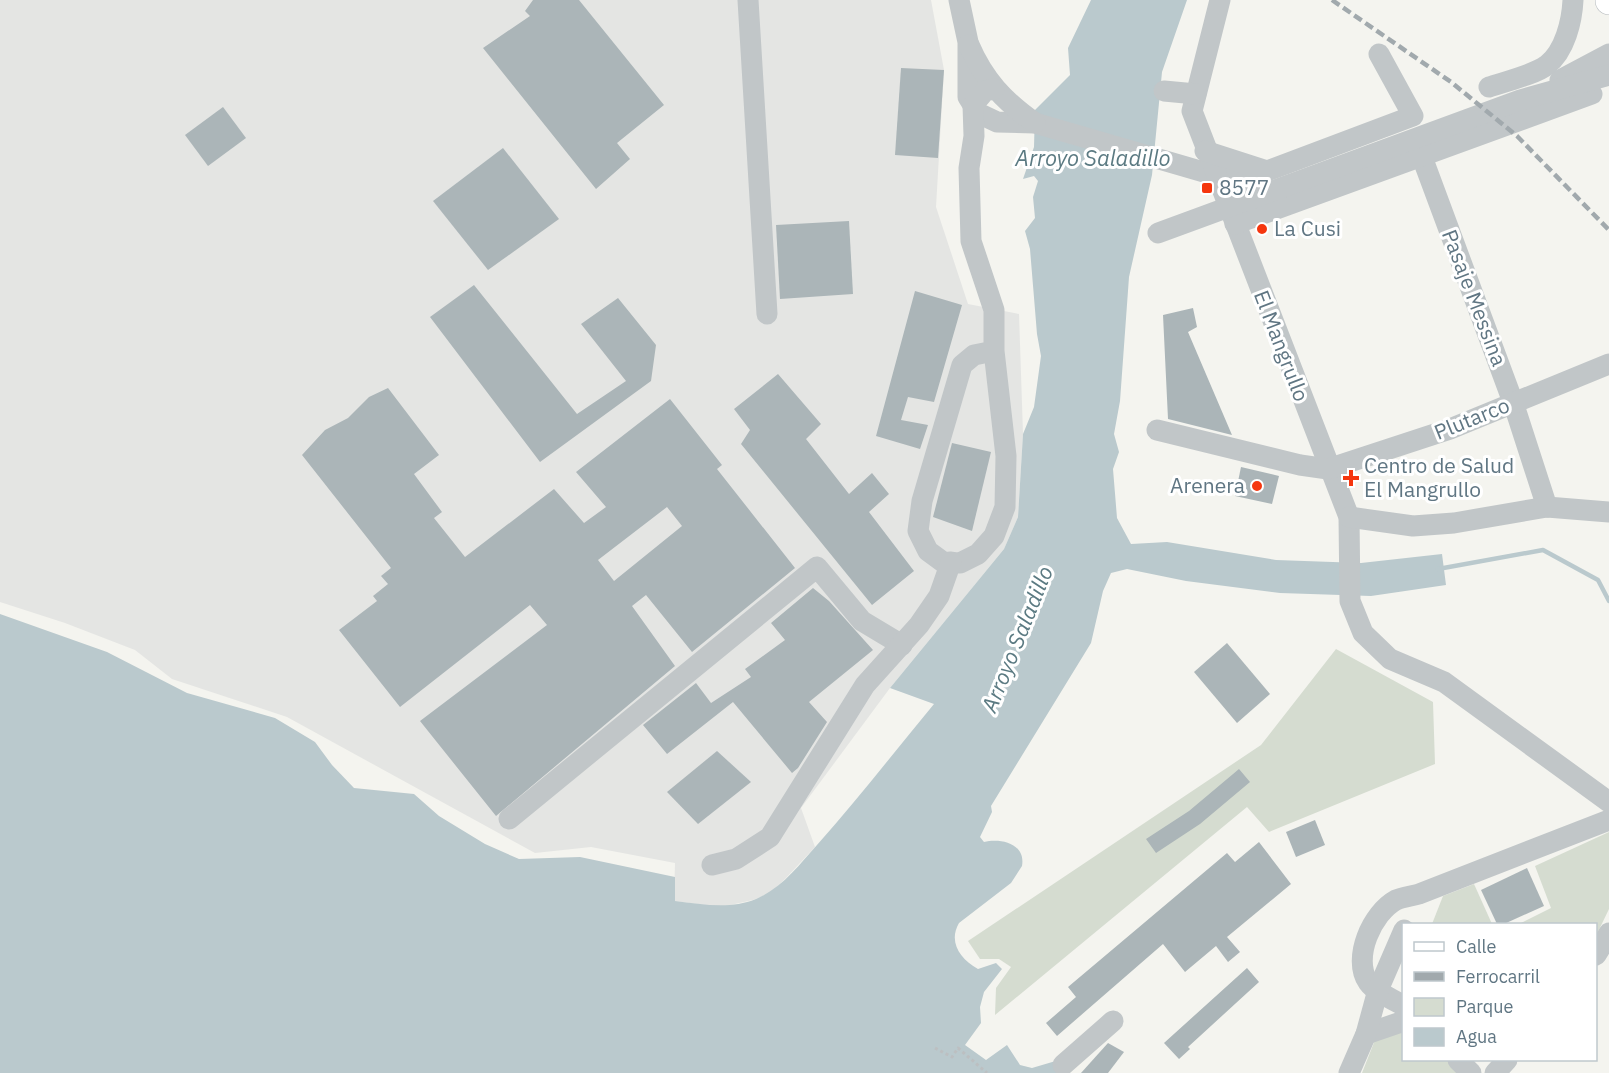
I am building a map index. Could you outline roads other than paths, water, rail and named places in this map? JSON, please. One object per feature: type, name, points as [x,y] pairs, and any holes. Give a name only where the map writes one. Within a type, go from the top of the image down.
[{"type":"street","points":[[748,0],[767,314]]},
{"type":"street","points":[[959,0],[968,42],[976,62],[997,93],[1035,123]]},
{"type":"street","name":"El Mangrullo","points":[[1220,0],[1192,111],[1205,151],[1328,469],[1349,517]]},
{"type":"street","points":[[1490,87],[1547,65],[1561,47],[1569,27],[1573,0]]},
{"type":"street","points":[[968,42],[966,74],[968,97],[978,114],[997,122],[1035,123],[1269,191]]},
{"type":"street","points":[[1205,151],[1267,171],[1413,116],[1379,54]]},
{"type":"street","points":[[1520,100],[1609,54]]},
{"type":"street","points":[[1231,215],[1269,191],[1520,100],[1609,75]]},
{"type":"street","points":[[994,351],[974,355],[962,364],[922,501],[918,531],[928,551],[943,562],[960,563],[978,554],[994,536],[1005,507],[1006,456],[994,351],[994,310],[971,241],[969,168],[974,136],[973,105],[985,91],[997,93]]},
{"type":"street","points":[[1164,91],[1196,94]]},
{"type":"street","points":[[974,136],[997,111],[997,93]]},
{"type":"street","points":[[1158,233],[1231,215],[1422,157],[1592,94]]},
{"type":"street","name":"Pasaje Messina","points":[[1422,157],[1514,402],[1547,507]]},
{"type":"street","name":"Plutarco","points":[[1157,430],[1300,465],[1328,469],[1450,429],[1609,364]]},
{"type":"street","points":[[1609,512],[1547,507],[1454,523],[1413,526],[1349,517],[1350,601],[1363,633],[1390,659],[1444,682],[1609,802]]},
{"type":"street","points":[[712,865],[736,860],[770,837],[866,686],[902,645],[939,596],[951,562]]},
{"type":"street","points":[[509,819],[817,567],[862,621],[902,645]]},
{"type":"street","points":[[1402,1005],[1368,982],[1362,966],[1366,941],[1379,914],[1396,900],[1419,894],[1609,820]]},
{"type":"street","points":[[1406,923],[1419,894]]},
{"type":"street","points":[[1597,953],[1609,933]]},
{"type":"street","points":[[1349,1073],[1366,1034],[1378,990],[1402,935]]},
{"type":"street","points":[[1063,1065],[1113,1021]]},
{"type":"street","points":[[1366,1034],[1402,1022]]},
{"type":"street","points":[[1460,1061],[1471,1073]]},
{"type":"street","points":[[1495,1073],[1505,1061]]},
{"type":"water","name":"Arroyo Saladillo","points":[[1091,0],[1187,0],[1162,72],[1152,175],[1129,277],[1120,401],[1114,434],[1119,452],[1113,469],[1117,518],[1131,544],[1167,542],[1276,560],[1361,563],[1442,554],[1446,585],[1371,596],[1280,593],[1186,581],[1127,569],[1111,573],[1103,591],[1091,643],[991,806],[992,812],[980,837],[984,842],[1004,842],[1016,847],[1022,858],[1022,866],[1011,883],[959,923],[955,937],[955,943],[961,955],[972,965],[978,969],[996,963],[1002,969],[984,992],[980,1007],[981,1023],[965,1045],[986,1060],[1007,1045],[1020,1065],[1032,1068],[1059,1060],[1067,1073],[0,1073],[0,614],[107,652],[187,693],[275,718],[315,742],[332,765],[354,788],[414,794],[439,816],[485,844],[519,859],[580,857],[675,877],[675,901],[716,905],[736,904],[756,899],[774,889],[790,875],[934,704],[890,688],[1004,549],[1018,517],[1023,434],[1034,407],[1041,356],[1030,249],[1025,231],[1035,218],[1033,197],[1038,181],[1034,176],[1023,179],[1034,147],[1035,110],[1070,75],[1068,48]]},
{"type":"waterway","points":[[1438,569],[1543,550],[1598,580],[1609,601]]},
{"type":"railway","points":[[1332,0],[1451,82],[1517,136],[1609,230]]},
{"type":"place","name":"8577","points":[[1207,188]]},
{"type":"place","name":"La Cusi","points":[[1262,229]]},
{"type":"place","name":"Centro de Salud El Mangrullo","points":[[1351,478]]},
{"type":"place","name":"Arenera","points":[[1257,486]]}]
